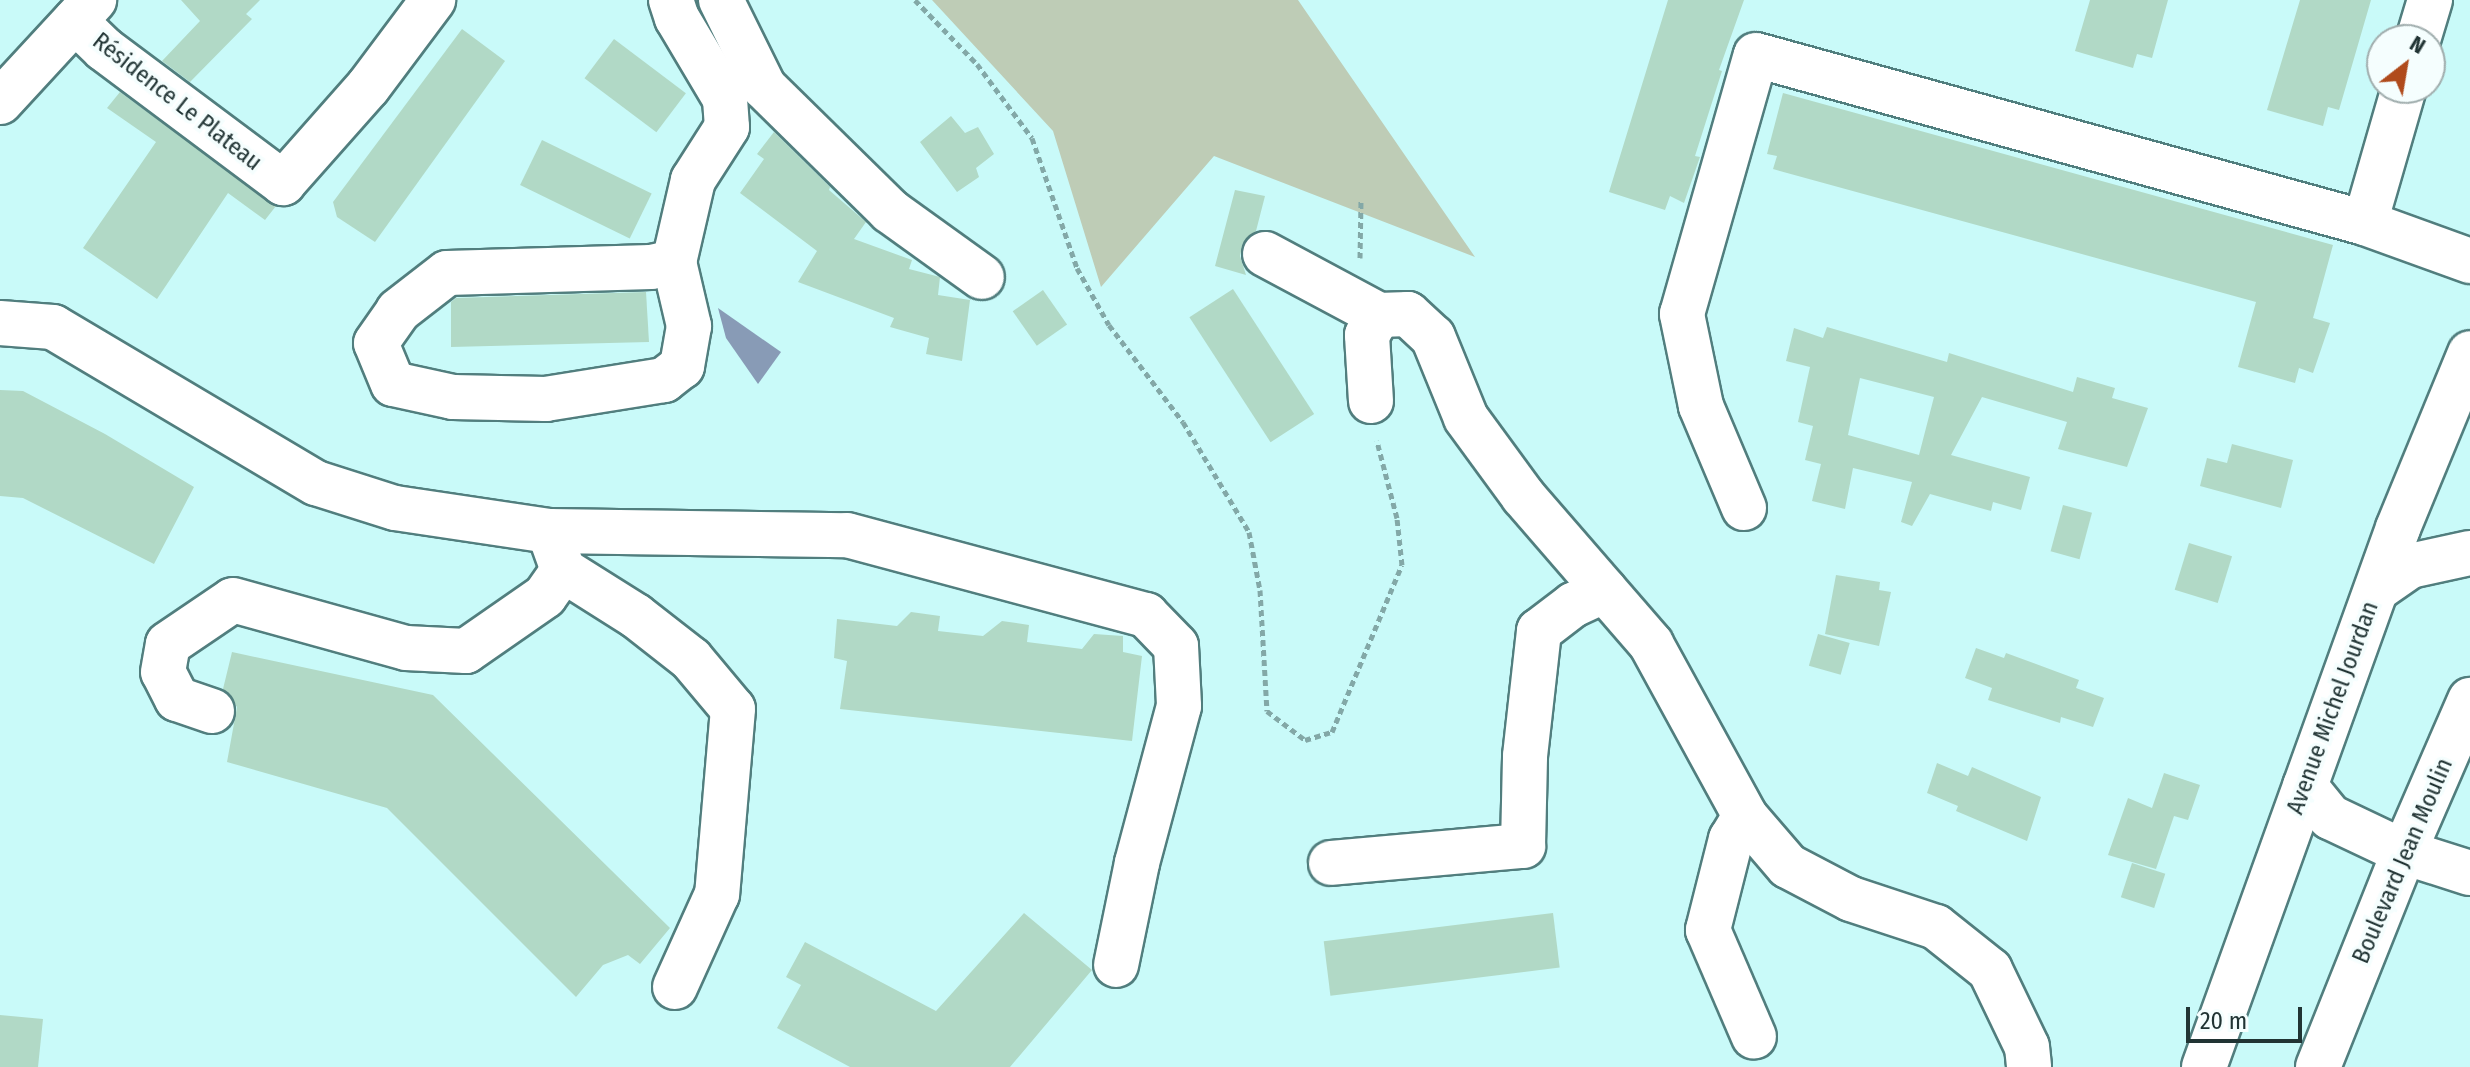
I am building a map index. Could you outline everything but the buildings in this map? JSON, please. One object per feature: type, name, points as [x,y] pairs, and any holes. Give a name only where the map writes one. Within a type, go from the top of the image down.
[{"type":"street","name":"Résidence Le Plateau","points":[[84,10],[104,49],[283,183],[368,87],[433,0]]},
{"type":"street","points":[[671,0],[677,18],[725,99],[727,127],[693,180],[674,262],[689,326],[682,366],[664,380],[546,399],[453,397],[393,384],[376,343],[398,311],[447,273],[651,267],[674,262]]},
{"type":"street","points":[[721,0],[764,87],[890,211],[982,277]]},
{"type":"street","points":[[2423,24],[2430,0]]},
{"type":"street","points":[[0,102],[84,10]]},
{"type":"street","points":[[1744,508],[1701,406],[1682,314],[1756,55],[2365,223],[2470,261]]},
{"type":"street","points":[[2365,223],[2399,104]]},
{"type":"street","points":[[1265,254],[1369,309],[1408,314],[1433,337],[1466,418],[1523,496],[1651,644],[1745,816],[1788,866],[1851,899],[1936,927],[1990,970],[2027,1047],[2029,1067]]},
{"type":"street","points":[[1369,309],[1367,335],[1371,401]]},
{"type":"street","points":[[0,323],[53,327],[316,483],[395,508],[556,550],[847,535],[1146,615],[1176,646],[1179,706],[1137,863],[1116,965]]},
{"type":"street","name":"Avenue Michel Jourdan","points":[[2204,1067],[2377,589],[2470,353]]},
{"type":"street","points":[[212,711],[177,699],[163,672],[168,644],[233,600],[406,648],[466,651],[545,596],[556,550]]},
{"type":"street","points":[[556,550],[691,659],[733,709],[717,894],[675,987]]},
{"type":"street","points":[[2377,589],[2410,566],[2470,553]]},
{"type":"street","points":[[1331,863],[1523,846],[1525,756],[1539,631],[1573,605],[1605,590]]},
{"type":"street","name":"Boulevard Jean Moulin","points":[[2318,1067],[2404,852],[2470,700]]},
{"type":"street","points":[[2305,786],[2330,817],[2404,852],[2470,873]]},
{"type":"street","points":[[1745,816],[1731,839],[1708,930],[1754,1037]]},
{"type":"path","points":[[915,0],[977,64],[1032,138],[1077,268],[1109,325],[1183,422],[1249,532],[1260,590],[1267,711],[1305,740],[1332,732],[1402,565],[1397,518],[1371,401]]},
{"type":"path","points":[[1361,201],[1369,309]]},
{"type":"green space","points":[[932,0],[1298,0],[1475,257],[1214,156],[1101,287],[1053,131]]},
{"type":"water","points":[[718,308],[781,352],[758,384],[726,338]]}]
